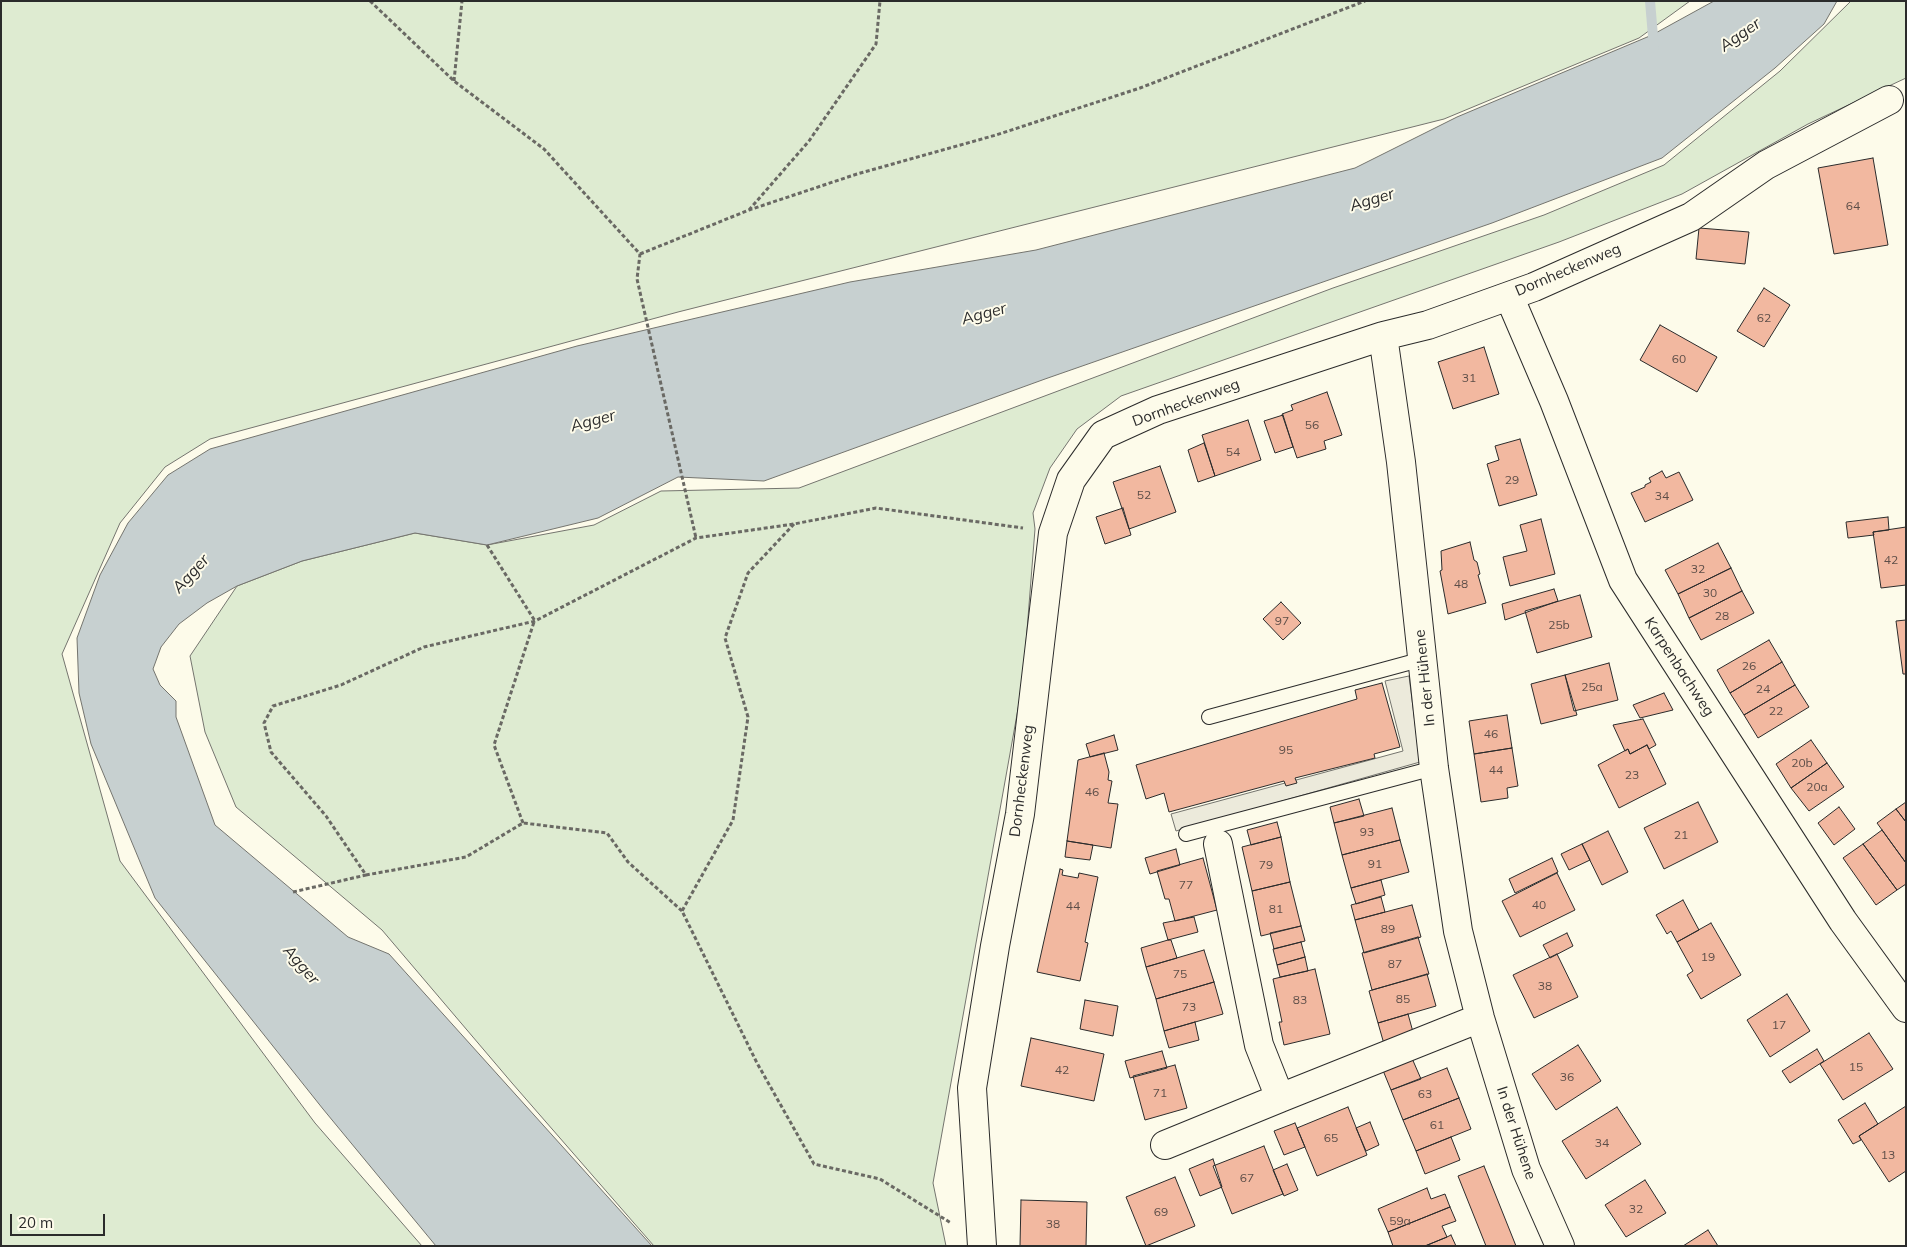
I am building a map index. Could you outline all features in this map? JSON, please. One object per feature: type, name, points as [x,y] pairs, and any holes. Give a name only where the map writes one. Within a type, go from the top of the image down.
[{"type":"street","name":"Dornheckenweg","points":[[981,1244],[972,1088],[995,946],[1020,814],[1053,533],[1071,480],[1103,435],[1158,410],[1383,336],[1428,326],[1509,296],[1691,217],[1766,166],[1889,100]]},
{"type":"street","name":"Karpenbachweg","points":[[1509,296],[1554,402],[1623,580],[1843,921],[1902,992]]},
{"type":"street","name":"In der Hühene","points":[[1383,336],[1401,462],[1434,768],[1458,931],[1480,1018],[1526,1169],[1560,1246]]},
{"type":"street","points":[[1218,844],[1259,1045],[1280,1098]]},
{"type":"street","points":[[1165,1145],[1480,1018]]},
{"type":"lane","points":[[1209,717],[1423,659]]},
{"type":"lane","points":[[1186,834],[1434,768]]},
{"type":"path","points":[[370,1],[454,81],[544,149],[640,254],[637,279],[696,538]]},
{"type":"path","points":[[454,81],[462,1]]},
{"type":"path","points":[[749,210],[809,140],[876,44],[880,1]]},
{"type":"path","points":[[640,254],[749,210],[857,174],[996,135],[1140,88],[1366,1]]},
{"type":"path","points":[[366,876],[326,816],[272,752],[264,723],[273,706],[341,685],[424,647],[534,621],[696,538],[794,524],[876,508],[1053,533]]},
{"type":"path","points":[[682,911],[733,820],[748,717],[725,638],[748,573],[794,524]]},
{"type":"path","points":[[487,545],[534,621],[494,745],[524,823]]},
{"type":"path","points":[[293,892],[466,857],[524,823],[607,833],[628,862],[682,911],[756,1062],[814,1164],[880,1179],[981,1244]]},
{"type":"green space","points":[[1,1],[1690,1],[1639,38],[1444,119],[678,312],[210,439],[165,467],[120,523],[62,654],[120,861],[315,1123],[422,1246],[1,1246]]},
{"type":"green space","points":[[1851,1],[1906,1],[1906,78],[1808,124],[1682,194],[1559,242],[1121,396],[1077,429],[1050,468],[1033,513],[1035,529],[1023,681],[933,1183],[946,1246],[654,1246],[382,930],[236,807],[205,732],[190,656],[237,586],[302,561],[415,533],[487,545],[594,525],[661,491],[799,488],[1333,288],[1544,215],[1664,165],[1780,71]]},
{"type":"shaded area","points":[[1409,676],[1420,762],[1176,831],[1171,814],[1403,751],[1385,681]]},
{"type":"water","name":"Agger","points":[[1714,1],[1837,1],[1824,24],[1775,68],[1662,158],[1492,223],[1045,379],[764,481],[678,477],[598,518],[487,545],[415,533],[302,561],[237,586],[207,603],[179,624],[161,647],[153,669],[160,685],[176,701],[176,717],[215,825],[348,937],[389,954],[652,1246],[436,1246],[323,1109],[155,898],[91,744],[79,693],[77,638],[100,575],[128,523],[168,475],[210,449],[577,346],[850,282],[1036,250],[1355,168],[1457,117],[1652,35]]},
{"type":"building","points":[[1873,158],[1888,245],[1834,254],[1818,168]]},
{"type":"building","points":[[1699,228],[1749,232],[1745,264],[1696,259]]},
{"type":"building","points":[[1764,288],[1790,305],[1764,347],[1737,331]]},
{"type":"building","points":[[1660,325],[1717,357],[1697,392],[1640,360]]},
{"type":"building","points":[[1484,347],[1499,394],[1453,409],[1438,362]]},
{"type":"building","points":[[1327,392],[1342,435],[1324,441],[1326,449],[1297,458],[1282,414],[1293,410],[1291,405]]},
{"type":"building","points":[[1283,415],[1293,447],[1275,453],[1264,421]]},
{"type":"building","points":[[1248,420],[1261,460],[1215,476],[1202,435]]},
{"type":"building","points":[[1520,439],[1537,495],[1499,506],[1487,464],[1499,460],[1495,446]]},
{"type":"building","points":[[1204,443],[1215,476],[1198,482],[1188,450]]},
{"type":"building","points":[[1160,466],[1176,512],[1129,529],[1113,482]]},
{"type":"building","points":[[1662,471],[1666,478],[1679,472],[1693,500],[1645,522],[1631,493],[1645,487],[1645,485],[1651,482],[1649,478]]},
{"type":"building","points":[[1123,508],[1131,535],[1105,544],[1096,517]]},
{"type":"building","points":[[1888,517],[1889,530],[1873,532],[1874,535],[1848,538],[1846,522]]},
{"type":"building","points":[[1541,519],[1555,574],[1510,586],[1503,557],[1527,551],[1520,525]]},
{"type":"building","points":[[1906,527],[1906,585],[1881,588],[1873,532]]},
{"type":"building","points":[[1470,542],[1474,560],[1477,562],[1480,574],[1478,575],[1486,603],[1448,614],[1440,571],[1442,570],[1441,551]]},
{"type":"building","points":[[1718,543],[1731,568],[1678,594],[1665,570]]},
{"type":"building","points":[[1731,568],[1742,591],[1689,618],[1678,594]]},
{"type":"building","points":[[1554,589],[1558,601],[1505,620],[1502,604]]},
{"type":"building","points":[[1742,591],[1754,613],[1701,640],[1689,618]]},
{"type":"building","points":[[1580,595],[1592,637],[1537,653],[1525,611]]},
{"type":"building","points":[[1281,602],[1301,623],[1283,640],[1263,619]]},
{"type":"building","points":[[1906,620],[1906,674],[1903,674],[1896,621]]},
{"type":"building","points":[[1769,640],[1782,662],[1730,693],[1717,670]]},
{"type":"building","points":[[1782,662],[1795,685],[1744,715],[1730,693]]},
{"type":"building","points":[[1609,663],[1618,700],[1574,711],[1565,675]]},
{"type":"building","points":[[1565,675],[1577,715],[1541,724],[1531,684]]},
{"type":"building","points":[[1382,683],[1400,747],[1374,754],[1375,758],[1295,778],[1297,783],[1286,786],[1284,781],[1169,812],[1164,793],[1146,799],[1136,765],[1357,699],[1355,690]]},
{"type":"building","points":[[1795,685],[1809,707],[1758,738],[1744,715]]},
{"type":"building","points":[[1664,693],[1673,710],[1640,718],[1633,705]]},
{"type":"building","points":[[1507,715],[1512,748],[1474,754],[1469,721]]},
{"type":"building","points":[[1643,719],[1656,745],[1649,749],[1647,745],[1630,754],[1628,749],[1625,751],[1613,725]]},
{"type":"building","points":[[1114,735],[1118,750],[1090,757],[1086,744]]},
{"type":"building","points":[[1811,740],[1827,763],[1791,788],[1776,764]]},
{"type":"building","points":[[1647,745],[1666,784],[1619,808],[1598,765],[1628,749],[1630,754]]},
{"type":"building","points":[[1512,748],[1518,786],[1507,788],[1508,798],[1481,802],[1474,754]]},
{"type":"building","points":[[1104,753],[1109,772],[1108,780],[1112,781],[1108,803],[1118,804],[1111,848],[1067,841],[1078,760]]},
{"type":"building","points":[[1827,763],[1844,787],[1809,811],[1791,788]]},
{"type":"building","points":[[1359,799],[1364,816],[1334,823],[1330,807]]},
{"type":"building","points":[[1698,802],[1718,842],[1664,869],[1644,828]]},
{"type":"building","points":[[1906,802],[1906,822],[1896,809]]},
{"type":"building","points":[[1839,807],[1855,829],[1834,845],[1818,823]]},
{"type":"building","points":[[1392,808],[1400,840],[1342,855],[1334,823]]},
{"type":"building","points":[[1896,809],[1906,822],[1906,863],[1877,823]]},
{"type":"building","points":[[1277,822],[1281,837],[1251,845],[1247,830]]},
{"type":"building","points":[[1882,830],[1906,863],[1906,884],[1897,890],[1863,844]]},
{"type":"building","points":[[1608,831],[1628,872],[1602,885],[1582,844]]},
{"type":"building","points":[[1281,837],[1290,882],[1252,891],[1242,847]]},
{"type":"building","points":[[1400,840],[1409,872],[1351,888],[1342,855]]},
{"type":"building","points":[[1067,841],[1093,845],[1090,860],[1065,857]]},
{"type":"building","points":[[1582,844],[1590,860],[1569,870],[1561,854]]},
{"type":"building","points":[[1863,844],[1897,890],[1876,905],[1843,858]]},
{"type":"building","points":[[1176,849],[1180,865],[1150,874],[1145,858]]},
{"type":"building","points":[[1203,858],[1217,910],[1175,921],[1169,899],[1165,899],[1157,871]]},
{"type":"building","points":[[1552,858],[1558,872],[1515,893],[1509,879]]},
{"type":"building","points":[[1060,869],[1063,870],[1062,875],[1078,878],[1079,873],[1098,877],[1085,942],[1088,943],[1080,981],[1037,972]]},
{"type":"building","points":[[1557,873],[1575,910],[1520,937],[1502,901]]},
{"type":"building","points":[[1381,880],[1385,895],[1356,904],[1351,888]]},
{"type":"building","points":[[1290,882],[1301,926],[1261,936],[1252,891]]},
{"type":"building","points":[[1381,897],[1385,912],[1355,920],[1351,905]]},
{"type":"building","points":[[1683,900],[1699,930],[1677,942],[1671,931],[1667,934],[1656,915]]},
{"type":"building","points":[[1412,905],[1421,937],[1364,953],[1355,920]]},
{"type":"building","points":[[1194,917],[1198,932],[1168,940],[1163,923]]},
{"type":"building","points":[[1711,923],[1741,975],[1701,999],[1687,975],[1693,971],[1677,942]]},
{"type":"building","points":[[1301,926],[1305,941],[1274,949],[1270,933]]},
{"type":"building","points":[[1567,933],[1573,946],[1550,958],[1543,945]]},
{"type":"building","points":[[1418,937],[1429,974],[1372,990],[1362,953]]},
{"type":"building","points":[[1171,940],[1177,958],[1146,967],[1141,948]]},
{"type":"building","points":[[1301,942],[1305,957],[1277,965],[1273,949]]},
{"type":"building","points":[[1204,950],[1214,982],[1156,999],[1146,967]]},
{"type":"building","points":[[1557,954],[1578,997],[1534,1018],[1513,975]]},
{"type":"building","points":[[1305,957],[1308,971],[1280,977],[1277,965]]},
{"type":"building","points":[[1315,969],[1330,1034],[1284,1045],[1279,1022],[1282,1022],[1273,979]]},
{"type":"building","points":[[1427,974],[1436,1006],[1378,1023],[1369,991]]},
{"type":"building","points":[[1214,982],[1223,1014],[1164,1031],[1156,999]]},
{"type":"building","points":[[1787,994],[1810,1031],[1770,1057],[1747,1020]]},
{"type":"building","points":[[1085,1000],[1118,1006],[1113,1036],[1080,1029]]},
{"type":"building","points":[[1408,1014],[1413,1032],[1384,1044],[1378,1023]]},
{"type":"building","points":[[1195,1022],[1199,1040],[1169,1048],[1164,1031]]},
{"type":"building","points":[[1869,1033],[1893,1069],[1843,1100],[1820,1064]]},
{"type":"building","points":[[1031,1038],[1104,1054],[1094,1101],[1021,1086]]},
{"type":"building","points":[[1578,1045],[1601,1081],[1556,1110],[1532,1074]]},
{"type":"building","points":[[1817,1049],[1824,1061],[1790,1083],[1782,1071]]},
{"type":"building","points":[[1162,1051],[1167,1068],[1130,1078],[1125,1061]]},
{"type":"building","points":[[1411,1056],[1421,1079],[1391,1090],[1382,1068]]},
{"type":"building","points":[[1175,1065],[1187,1108],[1145,1120],[1133,1076]]},
{"type":"building","points":[[1447,1068],[1459,1098],[1403,1120],[1391,1090]]},
{"type":"building","points":[[1459,1098],[1471,1129],[1416,1151],[1403,1120]]},
{"type":"building","points":[[1865,1103],[1878,1124],[1859,1136],[1861,1140],[1853,1144],[1838,1120]]},
{"type":"building","points":[[1906,1106],[1906,1171],[1889,1182],[1859,1136]]},
{"type":"building","points":[[1348,1107],[1367,1155],[1317,1176],[1297,1128]]},
{"type":"building","points":[[1617,1107],[1641,1144],[1586,1179],[1562,1141]]},
{"type":"building","points":[[1370,1122],[1379,1145],[1366,1151],[1356,1128]]},
{"type":"building","points":[[1295,1123],[1305,1147],[1284,1155],[1274,1131]]},
{"type":"building","points":[[1451,1137],[1460,1160],[1425,1174],[1416,1151]]},
{"type":"building","points":[[1264,1146],[1283,1194],[1232,1214],[1213,1166]]},
{"type":"building","points":[[1213,1159],[1222,1187],[1200,1196],[1189,1169]]},
{"type":"building","points":[[1287,1164],[1298,1190],[1284,1196],[1273,1170]]},
{"type":"building","points":[[1484,1166],[1516,1246],[1486,1246],[1458,1176]]},
{"type":"building","points":[[1175,1177],[1195,1226],[1146,1246],[1126,1197]]},
{"type":"building","points":[[1645,1180],[1666,1213],[1626,1237],[1605,1205]]},
{"type":"building","points":[[1427,1188],[1431,1199],[1445,1194],[1450,1207],[1388,1232],[1378,1209]]},
{"type":"building","points":[[1021,1200],[1087,1202],[1086,1246],[1020,1246]]},
{"type":"building","points":[[1450,1207],[1456,1221],[1442,1226],[1447,1237],[1425,1246],[1393,1246],[1388,1232]]},
{"type":"building","points":[[1708,1230],[1718,1246],[1683,1246]]},
{"type":"building","points":[[1451,1235],[1456,1246],[1425,1246],[1447,1237]]},
{"type":"waterway","points":[[1650,1],[1654,48]]}]
